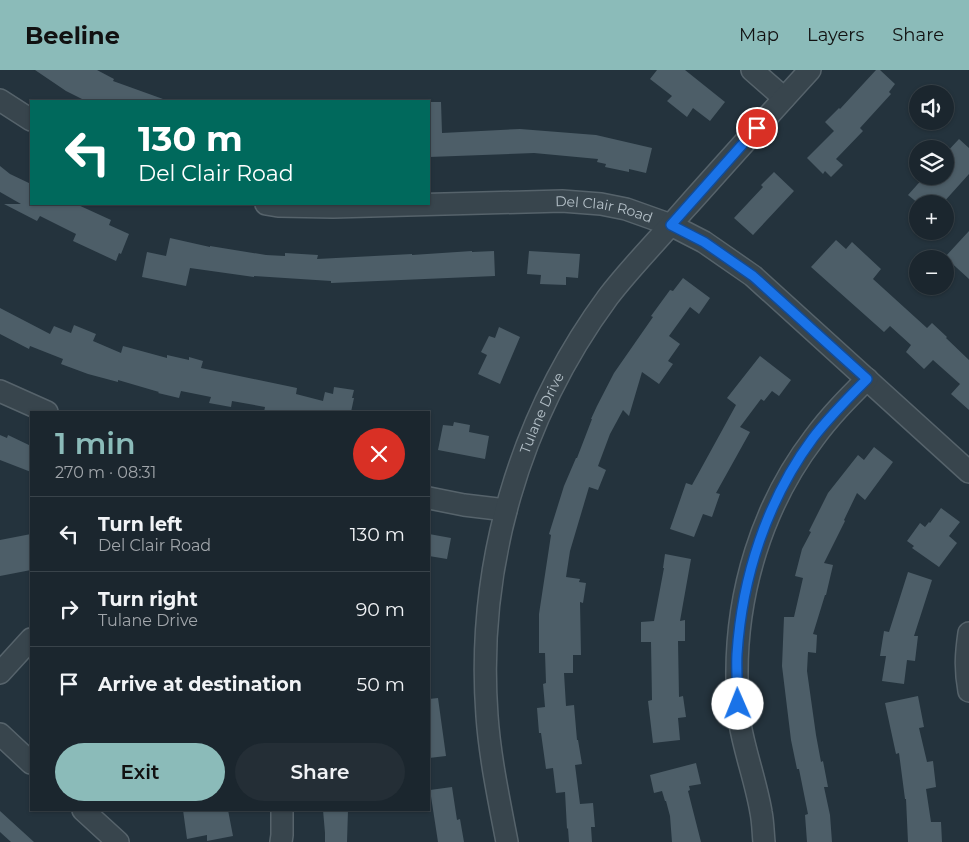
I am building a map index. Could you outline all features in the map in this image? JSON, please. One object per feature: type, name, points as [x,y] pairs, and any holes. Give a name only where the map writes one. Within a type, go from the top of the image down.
[{"type":"street","points":[[752,70],[784,98]]},
{"type":"street","name":"Tulane Drive","points":[[507,842],[494,778],[487,715],[488,614],[494,564],[506,510],[520,464],[536,423],[560,372],[608,298],[636,263],[810,70]]},
{"type":"street","points":[[0,100],[30,119]]},
{"type":"street","name":"Del Clair Road","points":[[430,204],[562,201],[601,204],[626,209],[671,225],[704,242],[753,276],[969,472]]},
{"type":"street","name":"Del Clair Road","points":[[272,205],[333,207],[409,205]]},
{"type":"street","points":[[764,842],[762,813],[740,724],[738,704],[737,655],[747,581],[759,541],[777,497],[794,467],[834,412],[867,379]]},
{"type":"street","points":[[0,391],[45,411]]},
{"type":"street","points":[[430,498],[464,505],[506,510]]},
{"type":"street","points":[[969,632],[966,656],[966,675],[969,690]]},
{"type":"street","points":[[0,673],[30,640]]},
{"type":"street","points":[[0,734],[30,762]]},
{"type":"street","points":[[84,811],[118,842]]},
{"type":"street","points":[[281,842],[282,811]]},
{"type":"building","points":[[35,70],[97,70],[114,79],[113,81],[163,99],[84,100],[66,91]]},
{"type":"building","points":[[657,70],[685,70],[725,102],[710,121],[693,108],[687,117],[667,101],[672,96],[650,79]]},
{"type":"building","points":[[876,70],[880,70],[895,84],[889,92],[891,94],[860,128],[863,131],[836,159],[843,165],[831,177],[825,171],[823,174],[807,158],[834,131],[825,122],[840,109]]},
{"type":"building","points":[[430,102],[441,102],[442,133],[520,129],[596,135],[652,148],[646,173],[605,167],[606,164],[597,162],[598,159],[534,153],[430,157]]},
{"type":"building","points":[[959,139],[969,148],[969,174],[950,195],[908,195],[917,185],[954,185],[954,144]]},
{"type":"building","points":[[0,166],[10,174],[30,184],[30,205],[78,205],[111,220],[109,225],[129,234],[121,254],[119,253],[116,261],[73,241],[76,234],[40,216],[37,221],[4,204],[21,204],[0,192]]},
{"type":"building","points":[[774,172],[794,191],[753,235],[734,218],[763,187],[761,185]]},
{"type":"building","points":[[969,231],[969,279],[954,265],[954,250],[951,250]]},
{"type":"building","points":[[170,238],[210,247],[266,255],[285,256],[285,253],[318,255],[317,259],[494,251],[495,276],[331,283],[331,281],[254,277],[190,268],[186,286],[142,277],[147,252],[166,256]]},
{"type":"building","points":[[836,240],[846,249],[852,242],[881,269],[873,279],[927,328],[932,323],[969,360],[969,410],[951,394],[960,384],[933,360],[924,369],[906,352],[911,345],[890,326],[884,332],[811,267]]},
{"type":"building","points":[[529,251],[580,254],[578,278],[566,277],[566,285],[540,284],[541,275],[527,274]]},
{"type":"building","points":[[683,278],[710,298],[699,314],[690,307],[669,336],[680,344],[668,361],[673,364],[659,384],[642,372],[629,416],[623,410],[610,434],[598,466],[606,470],[598,490],[589,487],[570,551],[566,577],[580,579],[579,582],[586,583],[583,603],[580,602],[581,655],[573,655],[573,673],[564,673],[566,706],[574,705],[577,740],[582,764],[575,765],[580,804],[593,803],[595,827],[591,827],[592,842],[569,842],[565,792],[556,793],[553,768],[546,769],[541,733],[539,733],[537,708],[545,707],[543,684],[546,683],[545,653],[539,653],[539,614],[551,535],[549,534],[564,486],[577,458],[591,419],[614,373],[653,317],[651,316],[670,290],[673,291]]},
{"type":"building","points":[[0,308],[50,334],[54,326],[71,333],[74,325],[96,334],[93,341],[121,353],[123,346],[167,358],[167,355],[189,360],[189,357],[203,361],[201,368],[297,388],[296,394],[323,401],[325,392],[333,394],[334,387],[354,390],[352,398],[354,398],[351,411],[264,411],[265,407],[232,401],[231,407],[209,403],[211,397],[181,391],[179,398],[118,380],[118,382],[88,374],[61,364],[63,359],[30,346],[29,349],[0,334]]},
{"type":"building","points":[[499,327],[520,337],[500,384],[478,374],[487,355],[481,352],[489,336],[495,338]]},
{"type":"building","points":[[760,356],[791,380],[779,396],[772,391],[764,401],[761,399],[740,427],[750,432],[716,493],[720,494],[712,517],[703,514],[694,537],[670,529],[686,483],[692,485],[736,405],[727,398]]},
{"type":"building","points":[[454,422],[470,425],[469,432],[489,436],[485,459],[438,450],[443,425],[453,426]]},
{"type":"building","points":[[0,435],[7,438],[8,435],[30,446],[30,472],[0,460]]},
{"type":"building","points":[[874,447],[893,462],[865,500],[857,493],[824,563],[833,565],[826,595],[813,634],[817,635],[816,653],[808,652],[807,671],[816,735],[828,787],[824,787],[830,815],[832,842],[807,842],[805,815],[808,814],[791,740],[782,666],[784,617],[794,617],[803,578],[795,576],[802,549],[828,493],[858,455],[864,460]]},
{"type":"building","points":[[941,508],[960,522],[949,536],[957,543],[939,567],[912,548],[914,546],[907,541],[920,523],[925,527]]},
{"type":"building","points":[[30,534],[30,570],[0,576],[0,540]]},
{"type":"building","points":[[430,534],[451,538],[447,559],[430,556]]},
{"type":"building","points":[[665,554],[691,559],[680,621],[685,620],[685,641],[678,641],[679,697],[683,696],[686,717],[678,718],[680,740],[653,743],[648,701],[652,700],[651,642],[641,642],[641,622],[654,621]]},
{"type":"building","points":[[908,572],[932,580],[914,636],[918,636],[915,661],[907,660],[904,684],[882,681],[886,656],[880,656],[884,631],[889,632]]},
{"type":"building","points":[[918,696],[924,727],[919,728],[927,762],[933,761],[936,787],[926,789],[931,822],[941,822],[942,842],[908,842],[906,799],[899,753],[896,754],[885,703]]},
{"type":"building","points":[[438,698],[446,756],[430,758],[430,699]]},
{"type":"building","points":[[696,763],[701,784],[689,786],[690,790],[688,791],[701,842],[672,842],[670,816],[666,801],[662,791],[654,793],[650,775]]},
{"type":"building","points":[[452,787],[457,820],[460,819],[464,842],[438,842],[430,790]]},
{"type":"building","points":[[0,811],[34,842],[11,842],[0,832]]},
{"type":"building","points":[[183,811],[228,811],[233,836],[207,841],[207,835],[187,839]]},
{"type":"building","points":[[323,811],[348,811],[347,842],[325,842]]},
{"type":"route","points":[[738,704],[737,655],[741,615],[747,581],[759,541],[777,497],[794,467],[834,412],[867,379],[753,276],[704,242],[671,225],[757,128]]}]
